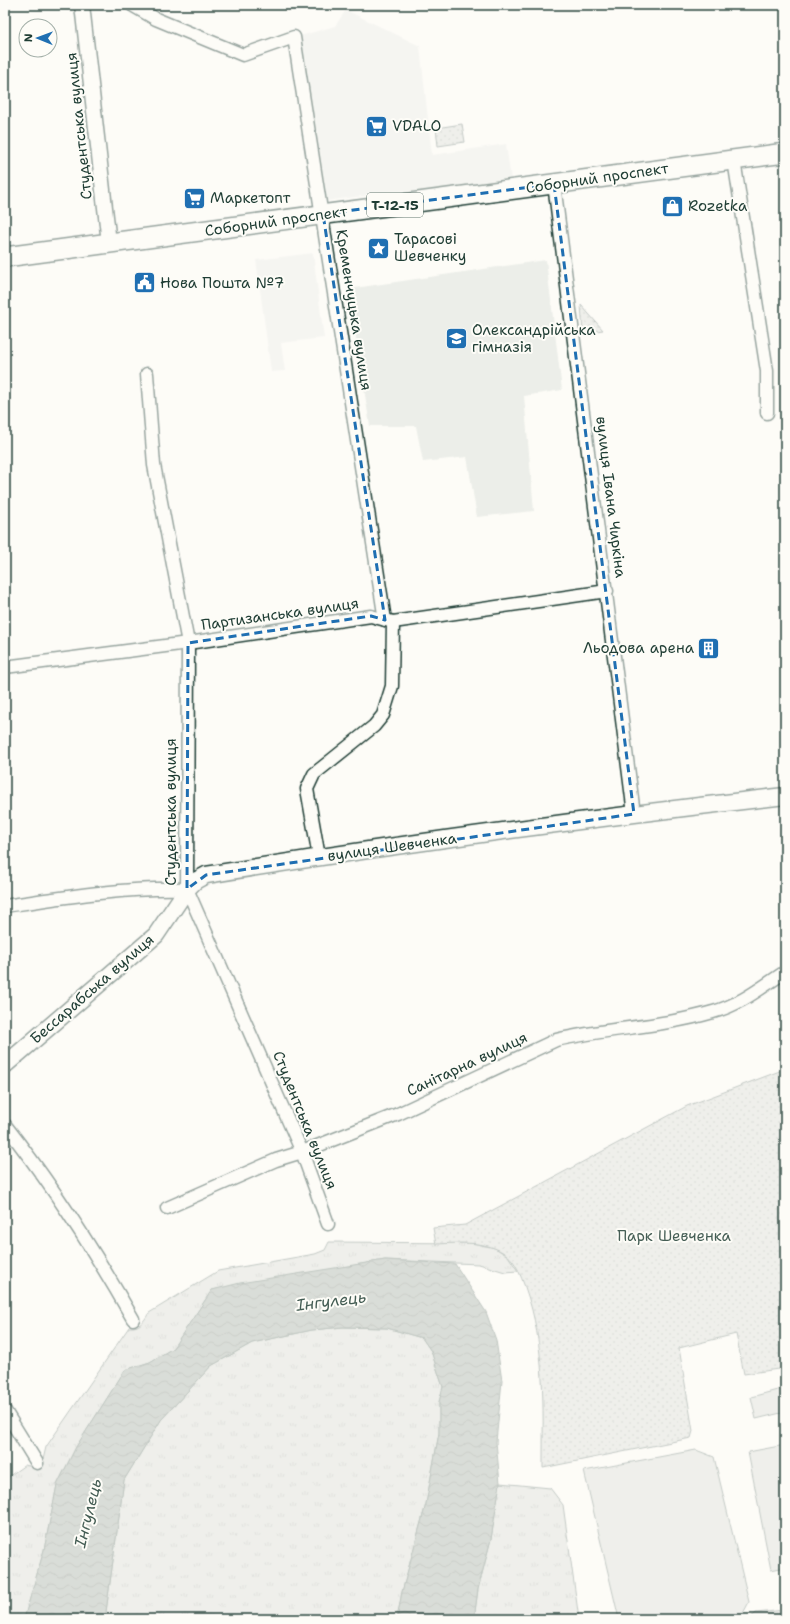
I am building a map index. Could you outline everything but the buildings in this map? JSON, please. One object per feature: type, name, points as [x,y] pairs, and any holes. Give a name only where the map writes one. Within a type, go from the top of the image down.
[{"type":"highway","name":"Соборний проспект","points":[[5,257],[785,153]]},
{"type":"main road","name":"вулиця Шевченка","points":[[187,889],[195,881],[206,875],[319,857],[634,814],[785,796]]},
{"type":"main road","name":"Бессарабська вулиця","points":[[5,1065],[156,934],[187,889]]},
{"type":"street","name":"Студентська вулиця","points":[[82,5],[108,243]]},
{"type":"street","name":"Кременчуцька вулиця","points":[[132,5],[156,18],[243,55],[294,37],[389,621],[392,686],[383,715],[374,726],[314,774],[306,789],[319,857]]},
{"type":"street","points":[[734,160],[767,371],[767,413]]},
{"type":"street","name":"вулиця Івана Чиркіна","points":[[554,184],[607,591],[634,814]]},
{"type":"street","name":"Студентська вулиця","points":[[147,374],[154,465],[188,643],[187,889],[302,1152],[328,1224]]},
{"type":"street","name":"Партизанська вулиця","points":[[5,667],[188,643],[371,616],[389,621],[607,591]]},
{"type":"street","points":[[5,906],[69,897],[155,888],[187,889]]},
{"type":"street","name":"Санітарна вулиця","points":[[167,1208],[276,1160],[302,1152],[398,1114],[556,1040],[581,1034],[674,1021],[714,1012],[739,1002],[785,972]]},
{"type":"street","points":[[5,1125],[26,1152],[87,1242],[134,1319]]},
{"type":"street","points":[[5,1411],[37,1463]]},
{"type":"highlighted area","points":[[554,184],[634,814],[206,875],[187,889],[188,643],[371,616],[385,620],[323,214]]},
{"type":"shaded area","points":[[346,10],[420,46],[432,155],[506,144],[511,179],[401,196],[390,192],[327,201],[300,36],[335,26]]},
{"type":"shaded area","points":[[313,253],[324,338],[281,343],[285,371],[271,372],[256,260]]},
{"type":"shaded area","name":"Олександрійська гімназія","points":[[546,260],[562,390],[524,396],[534,511],[477,517],[467,457],[423,462],[416,426],[370,426],[348,289]]},
{"type":"green space","points":[[462,124],[465,142],[438,146],[436,128]]},
{"type":"green space","points":[[581,305],[603,330],[583,333]]},
{"type":"green space","name":"Парк Шевченка","points":[[785,1069],[785,1368],[744,1374],[736,1334],[679,1348],[693,1431],[691,1438],[543,1468],[543,1399],[540,1354],[532,1309],[518,1270],[513,1261],[507,1255],[491,1247],[473,1244],[436,1244],[433,1228],[465,1225],[687,1106]]},
{"type":"green space","points":[[329,1242],[472,1243],[495,1248],[508,1256],[518,1271],[505,1272],[479,1264],[385,1260],[212,1290],[173,1348],[150,1362],[125,1370],[76,1447],[57,1485],[44,1550],[24,1619],[5,1619],[5,1479],[25,1465],[37,1468],[42,1464],[46,1447],[129,1327],[139,1325],[149,1313],[218,1271],[315,1254],[325,1250]]},
{"type":"green space","points":[[343,1327],[387,1328],[422,1338],[431,1351],[443,1387],[439,1402],[439,1433],[426,1504],[402,1592],[397,1619],[105,1619],[124,1480],[161,1420],[211,1366],[252,1343],[312,1330]]},
{"type":"green space","points":[[785,1388],[785,1412],[756,1419],[751,1397]]},
{"type":"green space","points":[[785,1445],[785,1567],[771,1570],[748,1452]]},
{"type":"green space","points":[[696,1450],[714,1457],[749,1602],[740,1619],[619,1619],[584,1471]]},
{"type":"green space","points":[[500,1483],[550,1488],[563,1505],[579,1619],[474,1619],[478,1589],[491,1539]]},
{"type":"green space","points":[[785,1610],[785,1619],[749,1619],[756,1613]]},
{"type":"water","name":"Інгулець","points":[[385,1260],[455,1264],[486,1312],[496,1340],[502,1381],[496,1442],[500,1483],[491,1539],[478,1589],[474,1619],[397,1619],[402,1592],[426,1504],[439,1433],[439,1402],[443,1387],[431,1351],[422,1338],[387,1328],[343,1327],[312,1330],[252,1343],[211,1366],[161,1420],[124,1480],[105,1619],[24,1619],[44,1550],[57,1485],[76,1447],[125,1370],[150,1362],[173,1348],[212,1290],[240,1283]]},
{"type":"place","name":"VDALO","points":[[377,126]]},
{"type":"place","name":"Маркетопт","points":[[194,198]]},
{"type":"place","name":"Rozetka","points":[[673,206]]},
{"type":"place","name":"Тарасові Шевченку","points":[[378,248]]},
{"type":"place","name":"Нова Пошта №7","points":[[145,283]]},
{"type":"place","name":"Олександрійська гімназія","points":[[456,339]]},
{"type":"place","name":"Льодова арена","points":[[709,648]]}]
